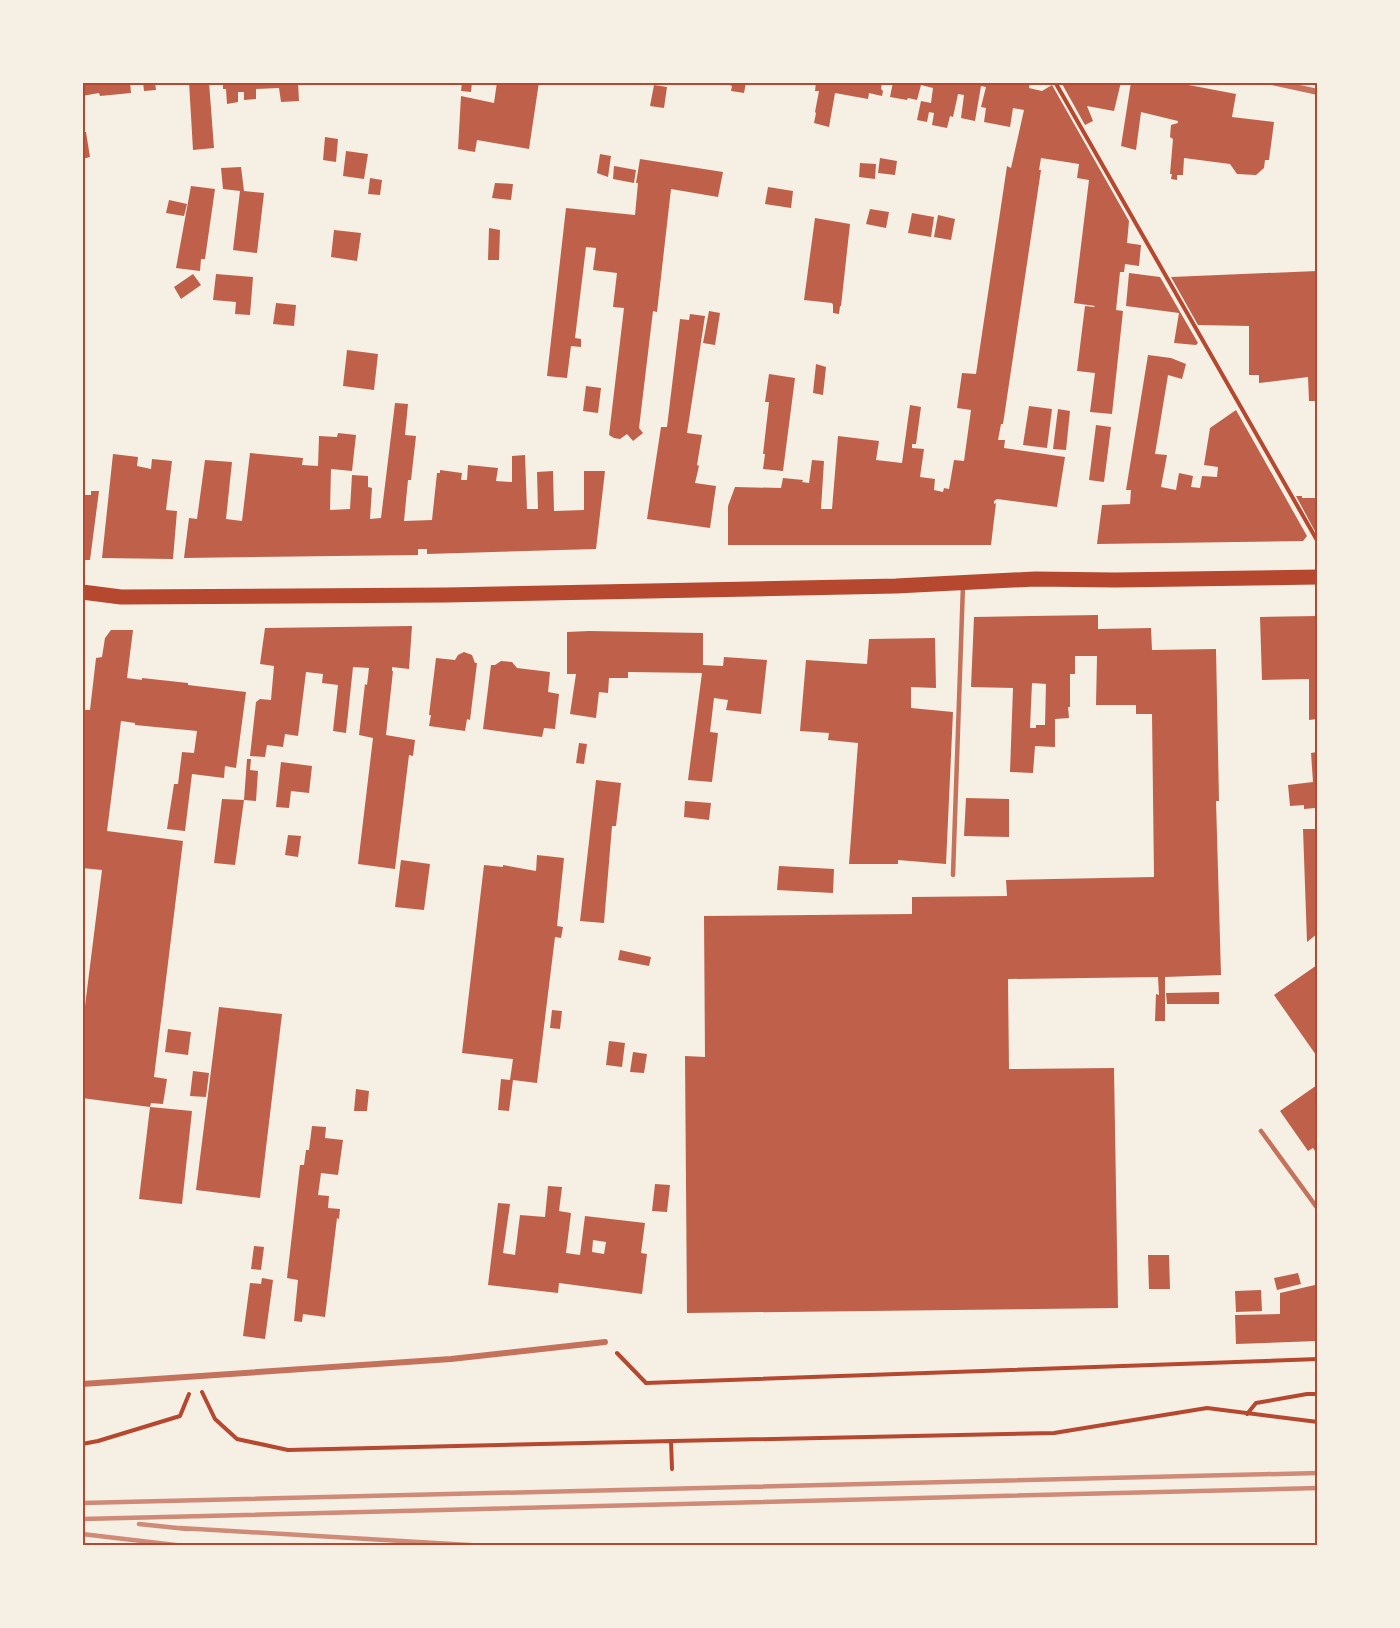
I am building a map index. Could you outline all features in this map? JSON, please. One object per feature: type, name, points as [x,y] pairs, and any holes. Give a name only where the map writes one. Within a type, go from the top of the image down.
[{"type":"main road","points":[[82,592],[131,597],[446,595],[884,587],[1035,579],[1317,577]]},
{"type":"street","points":[[1272,82],[1317,92]]},
{"type":"street","points":[[82,1384],[451,1359],[605,1342]]},
{"type":"lane","points":[[953,875],[963,583]]},
{"type":"lane","points":[[1261,1131],[1317,1209]]},
{"type":"path","points":[[1055,82],[1317,542]]},
{"type":"path","points":[[605,1342],[646,1383],[1317,1359]]},
{"type":"path","points":[[196,1376],[215,1419],[237,1439],[288,1450],[1054,1433],[1208,1408],[1317,1422]]},
{"type":"path","points":[[82,1444],[180,1416],[196,1376]]},
{"type":"path","points":[[1247,1414],[1256,1403],[1317,1394]]},
{"type":"path","points":[[671,1441],[672,1469]]},
{"type":"building","points":[[82,82],[130,82],[131,93],[100,96],[99,93],[82,96]]},
{"type":"building","points":[[143,82],[155,82],[156,90],[144,91]]},
{"type":"building","points":[[189,82],[209,82],[214,148],[193,150]]},
{"type":"building","points":[[223,82],[298,82],[299,101],[281,102],[279,88],[256,89],[256,99],[244,100],[244,92],[238,92],[238,102],[227,104]]},
{"type":"building","points":[[462,82],[472,82],[471,92],[461,91]]},
{"type":"building","points":[[497,82],[539,82],[529,149],[477,140],[475,152],[458,149],[461,96],[494,103]]},
{"type":"building","points":[[722,82],[746,82],[744,93],[731,91],[732,86]]},
{"type":"building","points":[[816,82],[882,82],[883,91],[882,96],[869,93],[868,99],[835,93],[829,127],[814,123],[819,91],[815,91]]},
{"type":"building","points":[[893,82],[1030,82],[1029,88],[1042,91],[1052,85],[1129,221],[1127,243],[1141,245],[1139,266],[1125,264],[1124,272],[1120,272],[1116,310],[1123,311],[1112,414],[1090,412],[1095,373],[1077,371],[1085,306],[1095,306],[1074,303],[1089,180],[1077,178],[1079,164],[1041,158],[1003,424],[1001,424],[998,440],[1005,440],[1004,448],[1065,457],[1057,507],[997,499],[994,501],[994,504],[996,503],[991,545],[728,545],[728,506],[735,487],[781,488],[783,478],[803,480],[802,482],[809,483],[812,460],[824,461],[821,509],[832,509],[838,436],[879,441],[876,460],[902,463],[910,405],[921,407],[916,444],[912,444],[912,448],[924,449],[920,477],[935,479],[934,490],[943,492],[944,488],[949,489],[954,460],[964,461],[971,410],[957,408],[962,373],[976,374],[1007,166],[1011,168],[1024,110],[1013,108],[1010,127],[984,122],[986,108],[981,107],[986,87],[981,86],[975,121],[961,118],[964,95],[958,94],[953,117],[950,116],[947,128],[932,125],[934,113],[929,112],[927,122],[917,120],[921,101],[931,103],[933,88],[921,85],[917,100],[908,98],[907,100],[890,97]]},
{"type":"building","points":[[1061,82],[1121,82],[1114,111],[1087,106],[1093,121],[1085,125]]},
{"type":"building","points":[[1131,82],[1173,82],[1236,94],[1232,117],[1274,122],[1269,160],[1265,160],[1264,168],[1256,175],[1237,174],[1230,164],[1184,158],[1183,175],[1177,175],[1177,180],[1171,179],[1173,139],[1170,137],[1171,125],[1178,121],[1141,112],[1136,150],[1121,146]]},
{"type":"building","points":[[654,85],[667,87],[664,108],[650,106]]},
{"type":"building","points":[[82,132],[86,132],[90,157],[82,159]]},
{"type":"building","points":[[325,137],[338,139],[336,162],[323,160]]},
{"type":"building","points":[[346,151],[368,154],[364,179],[343,176]]},
{"type":"building","points":[[600,154],[611,156],[608,177],[597,173]]},
{"type":"building","points":[[880,158],[897,161],[895,175],[878,173]]},
{"type":"building","points":[[640,159],[723,172],[718,197],[671,189],[657,312],[653,311],[639,428],[643,433],[633,441],[627,434],[620,439],[609,435],[624,308],[613,307],[617,273],[593,270],[596,248],[586,247],[575,338],[581,339],[581,347],[571,346],[567,378],[547,376],[566,208],[635,215],[638,183],[636,183]]},
{"type":"building","points":[[860,163],[876,164],[875,179],[859,177]]},
{"type":"building","points":[[614,166],[636,170],[634,183],[613,179]]},
{"type":"building","points":[[241,167],[244,191],[264,193],[257,253],[233,250],[240,191],[223,189],[221,168]]},
{"type":"building","points":[[370,178],[382,180],[380,195],[368,194]]},
{"type":"building","points":[[495,183],[513,184],[511,200],[492,198]]},
{"type":"building","points":[[191,186],[215,189],[205,259],[201,259],[200,271],[176,268]]},
{"type":"building","points":[[768,187],[793,191],[791,208],[765,204]]},
{"type":"building","points":[[169,200],[187,204],[184,216],[166,213]]},
{"type":"building","points":[[870,209],[889,212],[886,228],[866,224]]},
{"type":"building","points":[[912,213],[934,217],[931,237],[908,233]]},
{"type":"building","points":[[938,215],[955,219],[951,240],[934,237]]},
{"type":"building","points":[[815,218],[850,224],[839,314],[833,313],[832,303],[804,300]]},
{"type":"building","points":[[489,228],[500,230],[499,260],[488,260]]},
{"type":"building","points":[[334,230],[361,233],[357,261],[331,257]]},
{"type":"building","points":[[1317,271],[1317,401],[1309,401],[1308,377],[1259,383],[1259,375],[1249,375],[1249,326],[1198,325],[1171,277]]},
{"type":"building","points":[[1129,273],[1160,277],[1198,343],[1196,345],[1174,343],[1179,313],[1126,306]]},
{"type":"building","points":[[193,274],[201,285],[181,299],[174,287]]},
{"type":"building","points":[[216,274],[253,277],[250,315],[235,314],[236,302],[213,300]]},
{"type":"building","points":[[276,303],[296,305],[294,326],[273,324]]},
{"type":"building","points":[[709,311],[720,313],[715,345],[703,343]]},
{"type":"building","points":[[690,314],[705,316],[687,433],[702,435],[695,483],[716,486],[710,528],[647,519],[661,427],[667,427],[680,319],[689,320]]},
{"type":"building","points":[[347,350],[378,354],[374,390],[343,386]]},
{"type":"building","points":[[1148,355],[1171,358],[1186,364],[1182,379],[1168,375],[1155,454],[1167,455],[1161,487],[1176,490],[1179,473],[1193,476],[1191,487],[1200,488],[1202,476],[1217,477],[1218,467],[1204,465],[1210,428],[1236,410],[1307,536],[1303,541],[1097,544],[1102,505],[1130,504],[1131,490],[1126,490]]},
{"type":"building","points":[[816,364],[826,367],[823,395],[813,393]]},
{"type":"building","points":[[769,374],[795,378],[783,471],[763,469],[769,402],[765,402]]},
{"type":"building","points":[[586,386],[601,388],[598,413],[583,411]]},
{"type":"building","points":[[395,403],[408,404],[405,435],[416,436],[404,521],[432,520],[437,473],[440,473],[440,470],[462,473],[461,480],[467,480],[468,465],[498,468],[496,481],[512,482],[512,456],[525,455],[527,509],[538,509],[537,472],[553,471],[554,511],[584,510],[584,471],[605,471],[596,549],[427,554],[427,549],[418,549],[418,555],[184,558],[189,518],[197,519],[205,460],[232,462],[226,519],[242,521],[250,453],[303,458],[302,465],[318,466],[319,436],[337,437],[338,433],[356,435],[352,471],[331,469],[330,510],[350,509],[352,475],[368,476],[368,487],[372,488],[370,519],[381,518]]},
{"type":"building","points":[[1029,406],[1052,409],[1047,448],[1023,445]]},
{"type":"building","points":[[1058,409],[1070,411],[1066,450],[1053,449]]},
{"type":"building","points":[[1096,425],[1111,427],[1104,482],[1089,480]]},
{"type":"building","points":[[113,454],[138,457],[137,466],[151,469],[152,459],[172,461],[166,510],[177,511],[173,559],[102,558]]},
{"type":"building","points":[[91,491],[99,491],[90,560],[82,560],[82,495],[91,495]]},
{"type":"building","points":[[1296,496],[1317,498],[1317,535]]},
{"type":"building","points":[[1098,615],[1098,629],[1151,628],[1152,650],[1216,649],[1219,801],[1216,801],[1221,975],[1165,977],[1165,1021],[1155,1021],[1156,994],[1159,995],[1158,977],[1008,979],[1009,1069],[1114,1068],[1118,1308],[687,1313],[685,1056],[705,1057],[704,916],[912,914],[912,897],[1007,896],[1006,880],[1154,877],[1152,714],[1136,714],[1136,705],[1096,705],[1097,656],[1075,656],[1075,674],[1070,674],[1069,718],[1055,719],[1055,747],[1035,746],[1033,773],[1010,772],[1013,688],[971,687],[974,617]],"holes":[[[1032,683],[1046,684],[1045,725],[1030,728]]]},
{"type":"building","points":[[1317,616],[1317,719],[1309,720],[1309,679],[1262,680],[1260,617]]},
{"type":"building","points":[[412,626],[409,669],[392,667],[386,735],[415,740],[413,756],[409,755],[395,869],[358,864],[373,738],[359,735],[369,668],[353,667],[346,733],[333,731],[338,685],[322,683],[323,674],[306,672],[298,736],[285,734],[283,747],[267,745],[265,757],[250,756],[256,702],[260,699],[271,700],[274,666],[260,664],[265,628]]},
{"type":"building","points":[[111,630],[133,630],[127,678],[188,683],[188,685],[246,692],[236,768],[225,766],[224,778],[192,774],[185,831],[167,829],[174,784],[178,784],[182,752],[194,753],[197,731],[135,725],[135,723],[121,721],[107,831],[183,841],[154,1077],[167,1079],[163,1104],[151,1103],[150,1107],[82,1098],[82,1030],[102,870],[82,868],[82,710],[90,710],[96,658],[102,657],[105,638]]},
{"type":"building","points":[[567,632],[703,633],[703,665],[723,666],[724,657],[767,660],[761,714],[726,710],[728,700],[714,698],[710,732],[718,733],[712,782],[688,780],[702,673],[628,672],[628,678],[609,678],[608,693],[599,692],[596,718],[570,714],[576,674],[567,674]]},
{"type":"building","points":[[935,638],[936,688],[911,687],[911,708],[953,712],[946,864],[898,860],[898,864],[849,864],[858,743],[828,740],[829,733],[800,731],[806,660],[867,664],[869,639]]},
{"type":"building","points":[[464,652],[472,655],[477,663],[470,720],[467,719],[465,731],[429,726],[436,658],[455,660]]},
{"type":"building","points":[[501,661],[512,662],[517,668],[550,672],[548,692],[559,694],[555,729],[544,728],[542,737],[483,729],[491,665]]},
{"type":"building","points":[[579,743],[587,744],[584,764],[576,763]]},
{"type":"building","points":[[1317,752],[1317,934],[1307,942],[1303,829],[1315,829],[1315,808],[1304,809],[1304,805],[1290,806],[1288,785],[1313,782],[1311,753]]},
{"type":"building","points":[[247,759],[251,759],[250,770],[258,771],[256,801],[244,800]]},
{"type":"building","points":[[281,762],[312,766],[309,793],[291,791],[289,808],[276,807]]},
{"type":"building","points":[[596,780],[621,783],[616,826],[612,826],[604,923],[580,921]]},
{"type":"building","points":[[966,798],[1009,799],[1009,837],[964,836]]},
{"type":"building","points":[[222,799],[244,800],[235,865],[214,863]]},
{"type":"building","points":[[685,801],[711,803],[709,820],[684,817]]},
{"type":"building","points":[[288,835],[301,836],[298,857],[285,855]]},
{"type":"building","points":[[537,855],[564,858],[557,926],[563,927],[561,938],[555,937],[537,1083],[513,1080],[509,1111],[498,1110],[501,1079],[510,1080],[513,1059],[462,1053],[484,865],[503,867],[503,865],[536,871]]},
{"type":"building","points":[[401,860],[430,864],[424,910],[395,907]]},
{"type":"building","points":[[779,866],[834,869],[833,893],[777,890]]},
{"type":"building","points":[[620,950],[651,957],[649,966],[618,960]]},
{"type":"building","points":[[1317,965],[1317,1054],[1316,1055],[1274,995]]},
{"type":"building","points":[[1219,992],[1219,1004],[1167,1004],[1166,993]]},
{"type":"building","points":[[219,1007],[282,1014],[260,1198],[196,1190]]},
{"type":"building","points":[[552,1010],[562,1011],[560,1029],[550,1028]]},
{"type":"building","points":[[168,1029],[191,1032],[188,1055],[165,1052]]},
{"type":"building","points":[[609,1041],[625,1043],[622,1067],[606,1065]]},
{"type":"building","points":[[633,1052],[647,1054],[644,1073],[630,1072]]},
{"type":"building","points":[[193,1071],[209,1073],[206,1097],[190,1096]]},
{"type":"building","points":[[1317,1085],[1317,1154],[1313,1148],[1308,1151],[1280,1111]]},
{"type":"building","points":[[356,1089],[369,1091],[367,1111],[354,1111]]},
{"type":"building","points":[[150,1107],[192,1111],[182,1204],[139,1199]]},
{"type":"building","points":[[312,1126],[326,1127],[325,1138],[343,1140],[338,1175],[321,1173],[318,1195],[329,1196],[328,1208],[340,1209],[325,1317],[303,1314],[302,1322],[294,1321],[298,1280],[287,1278],[300,1165],[304,1165],[306,1150],[309,1150]]},
{"type":"building","points":[[655,1184],[670,1185],[667,1212],[652,1211]]},
{"type":"building","points":[[548,1186],[562,1187],[559,1211],[571,1213],[566,1253],[580,1255],[585,1216],[645,1223],[641,1253],[647,1254],[642,1294],[559,1283],[558,1293],[488,1285],[498,1203],[510,1204],[503,1253],[515,1255],[520,1215],[545,1217]],"holes":[[[593,1240],[606,1242],[604,1254],[592,1252]]]},
{"type":"building","points":[[254,1246],[264,1247],[261,1270],[251,1269]]},
{"type":"building","points":[[1148,1255],[1169,1255],[1170,1289],[1149,1289]]},
{"type":"building","points":[[1298,1273],[1301,1284],[1277,1290],[1274,1278]]},
{"type":"building","points":[[262,1278],[273,1280],[265,1339],[243,1336],[250,1283],[261,1284]]},
{"type":"building","points":[[1315,1285],[1317,1341],[1236,1344],[1235,1315],[1280,1314],[1280,1293]]},
{"type":"building","points":[[1261,1290],[1262,1311],[1236,1312],[1235,1291]]},
{"type":"railway","points":[[82,1503],[1318,1473]]},
{"type":"railway","points":[[82,1519],[1318,1488]]},
{"type":"railway","points":[[139,1524],[187,1529]]},
{"type":"railway","points":[[180,1528],[486,1546]]},
{"type":"railway","points":[[82,1534],[184,1546]]}]
